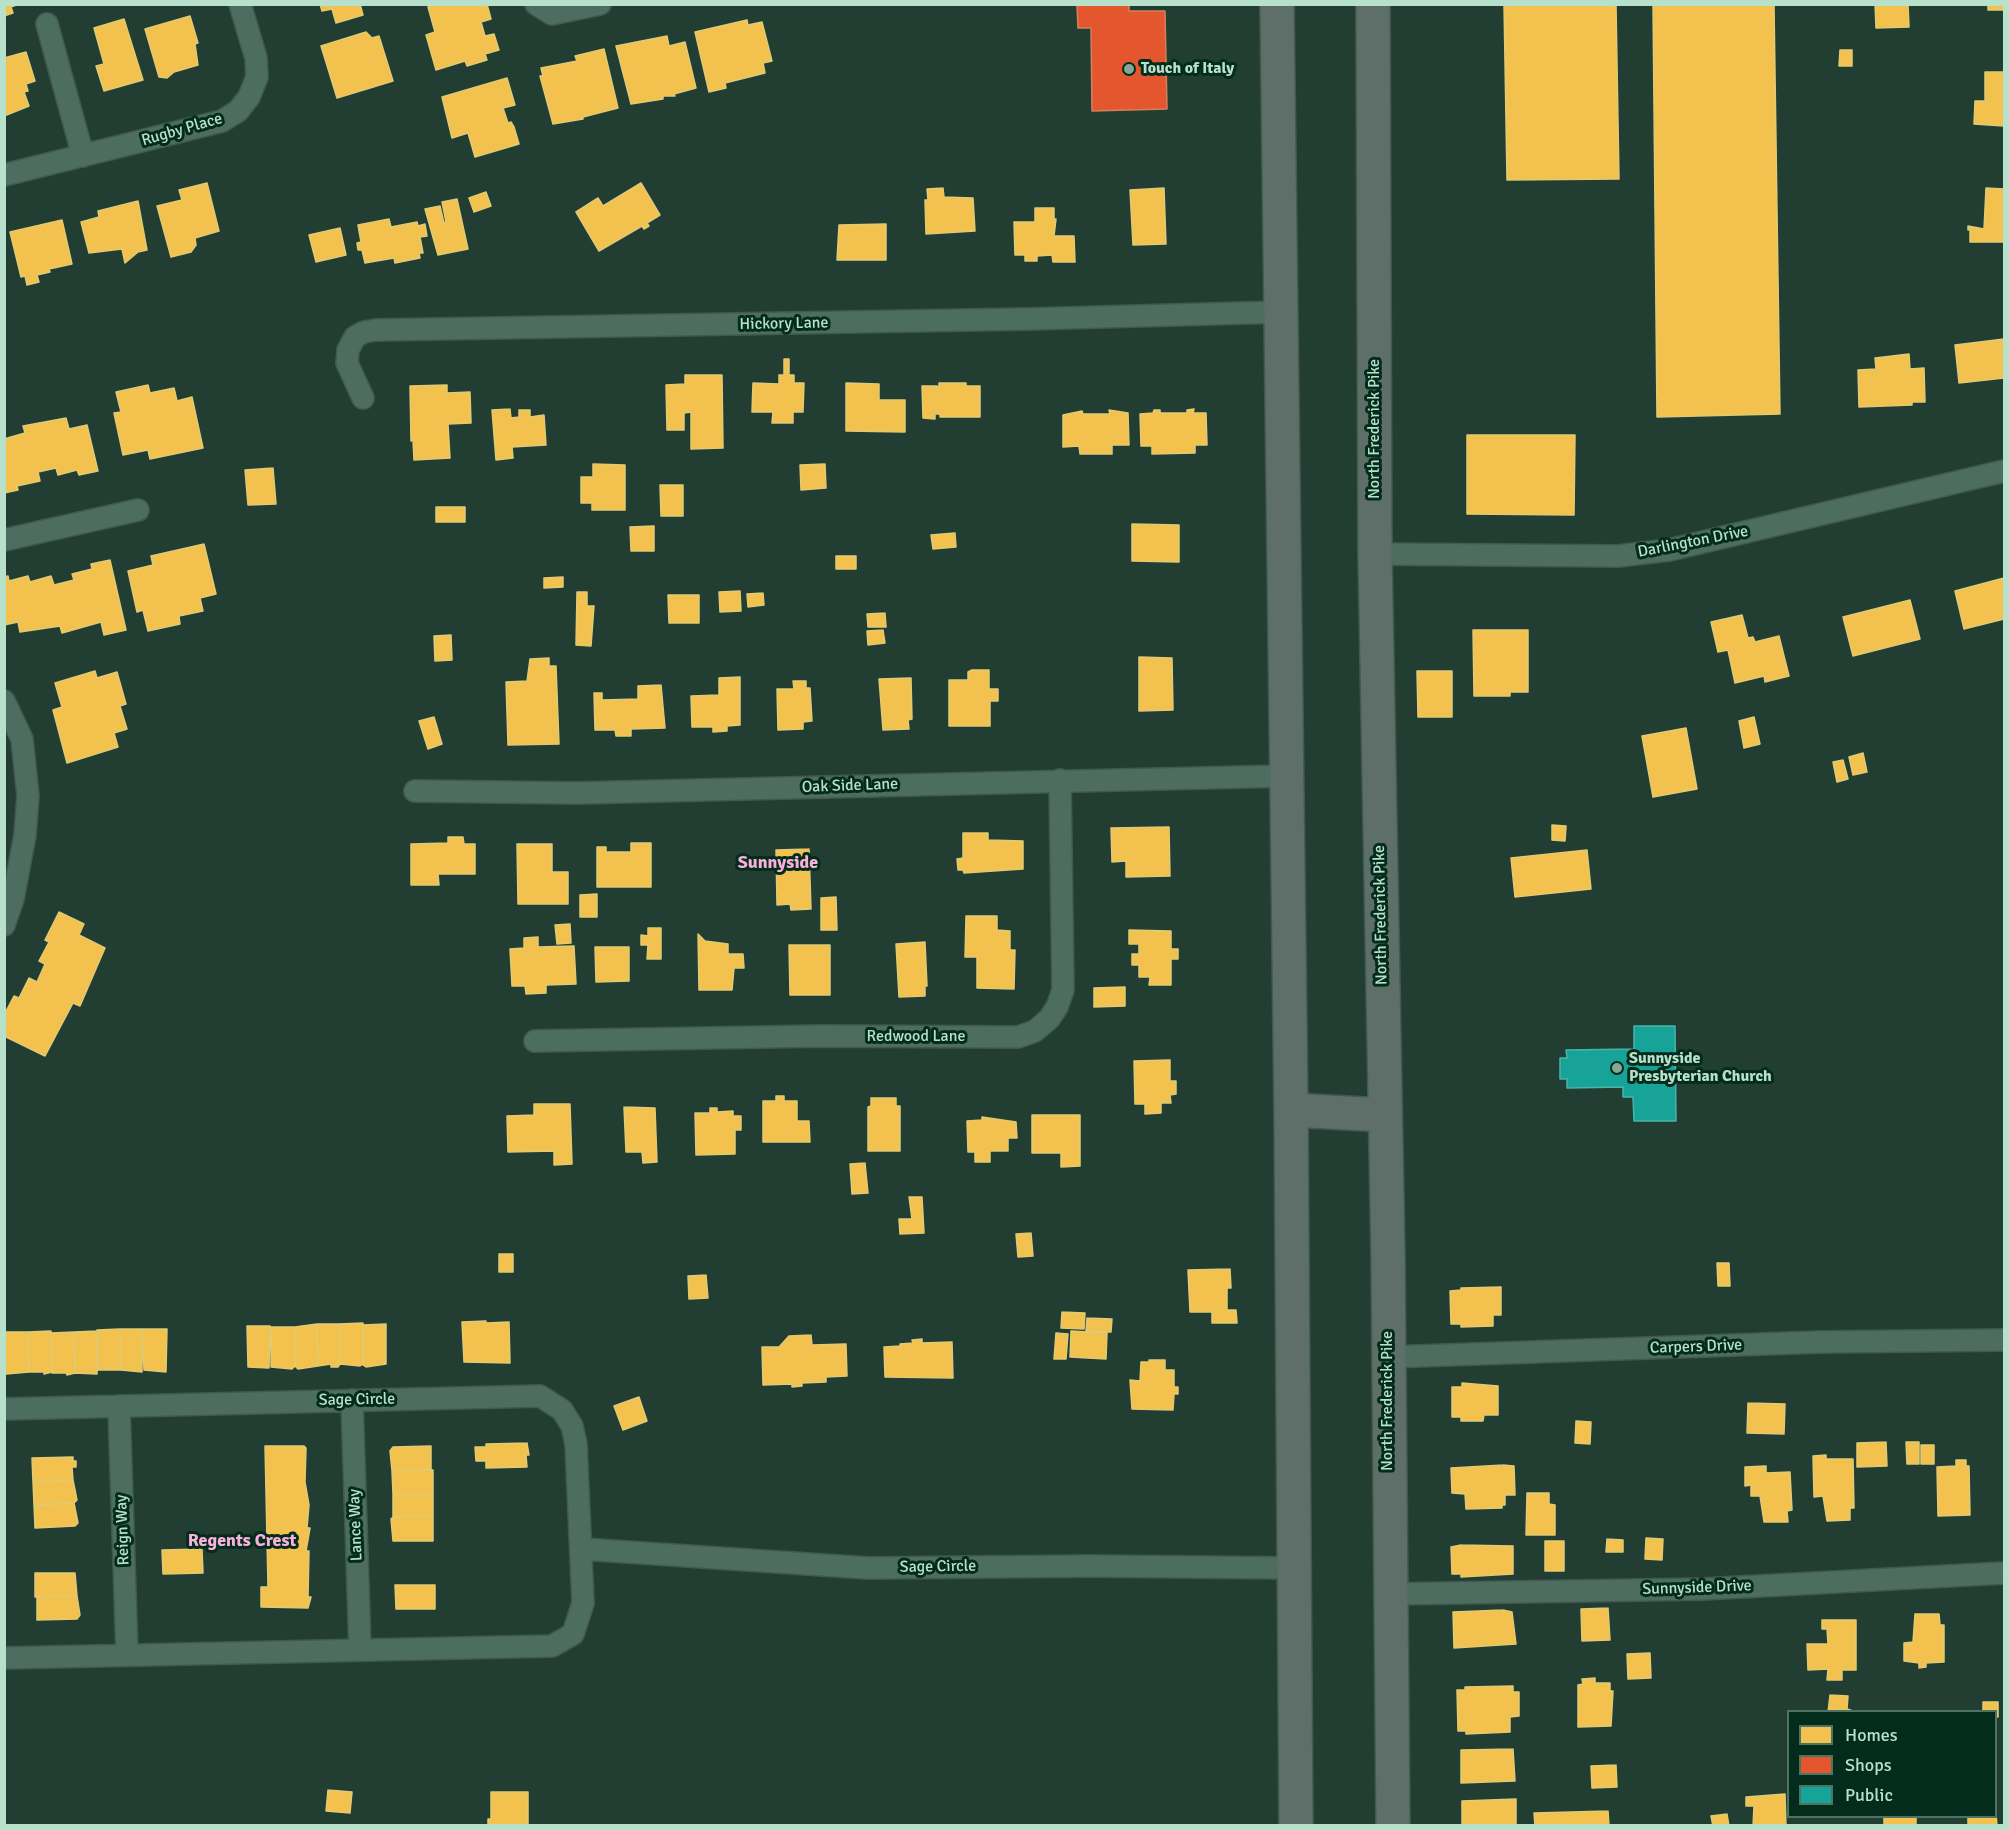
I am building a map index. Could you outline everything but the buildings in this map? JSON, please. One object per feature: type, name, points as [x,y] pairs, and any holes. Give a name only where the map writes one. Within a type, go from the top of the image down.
[{"type":"main road","points":[[1278,4],[1285,776],[1291,1110],[1296,1826]]},
{"type":"main road","name":"North Frederick Pike","points":[[1373,4],[1375,555],[1393,1826]]},
{"type":"main road","points":[[1291,1110],[1384,1115]]},
{"type":"street","name":"Rugby Place","points":[[4,175],[222,121],[238,111],[249,97],[257,77],[256,58],[240,4]]},
{"type":"street","points":[[536,4],[552,14],[600,4]]},
{"type":"street","points":[[47,24],[83,156]]},
{"type":"street","name":"Hickory Lane","points":[[363,398],[347,363],[348,350],[355,337],[364,332],[376,330],[1028,320],[1281,312]]},
{"type":"street","name":"Darlington Drive","points":[[1375,555],[1618,556],[1670,550],[2004,471]]},
{"type":"street","points":[[4,540],[138,510]]},
{"type":"street","points":[[4,701],[22,739],[28,796],[25,835],[13,899],[4,925]]},
{"type":"street","name":"Oak Side Lane","points":[[415,790],[577,793],[1285,776]]},
{"type":"street","name":"Redwood Lane","points":[[535,1041],[821,1036],[1017,1037],[1035,1031],[1049,1020],[1063,990],[1060,780]]},
{"type":"street","name":"Carpers Drive","points":[[1388,1357],[1821,1342],[2004,1340]]},
{"type":"street","name":"Sage Circle","points":[[4,1409],[540,1396],[562,1410],[572,1426],[576,1444],[583,1604],[573,1634],[552,1646],[4,1658]]},
{"type":"street","name":"Lance Way","points":[[352,1400],[360,1650]]},
{"type":"street","name":"Reign Way","points":[[119,1406],[127,1655]]},
{"type":"street","name":"Sage Circle","points":[[582,1550],[868,1568],[1091,1566],[1294,1568]]},
{"type":"street","name":"Sunnyside Drive","points":[[1389,1594],[1703,1589],[2004,1573]]},
{"type":"place","name":"Touch of Italy","points":[[1129,69]]},
{"type":"place","name":"Sunnyside Presbyterian Church","points":[[1617,1068]]},
{"type":"district","name":"Sunnyside","points":[[778,863]]},
{"type":"district","name":"Regents Crest","points":[[242,1541]]}]
